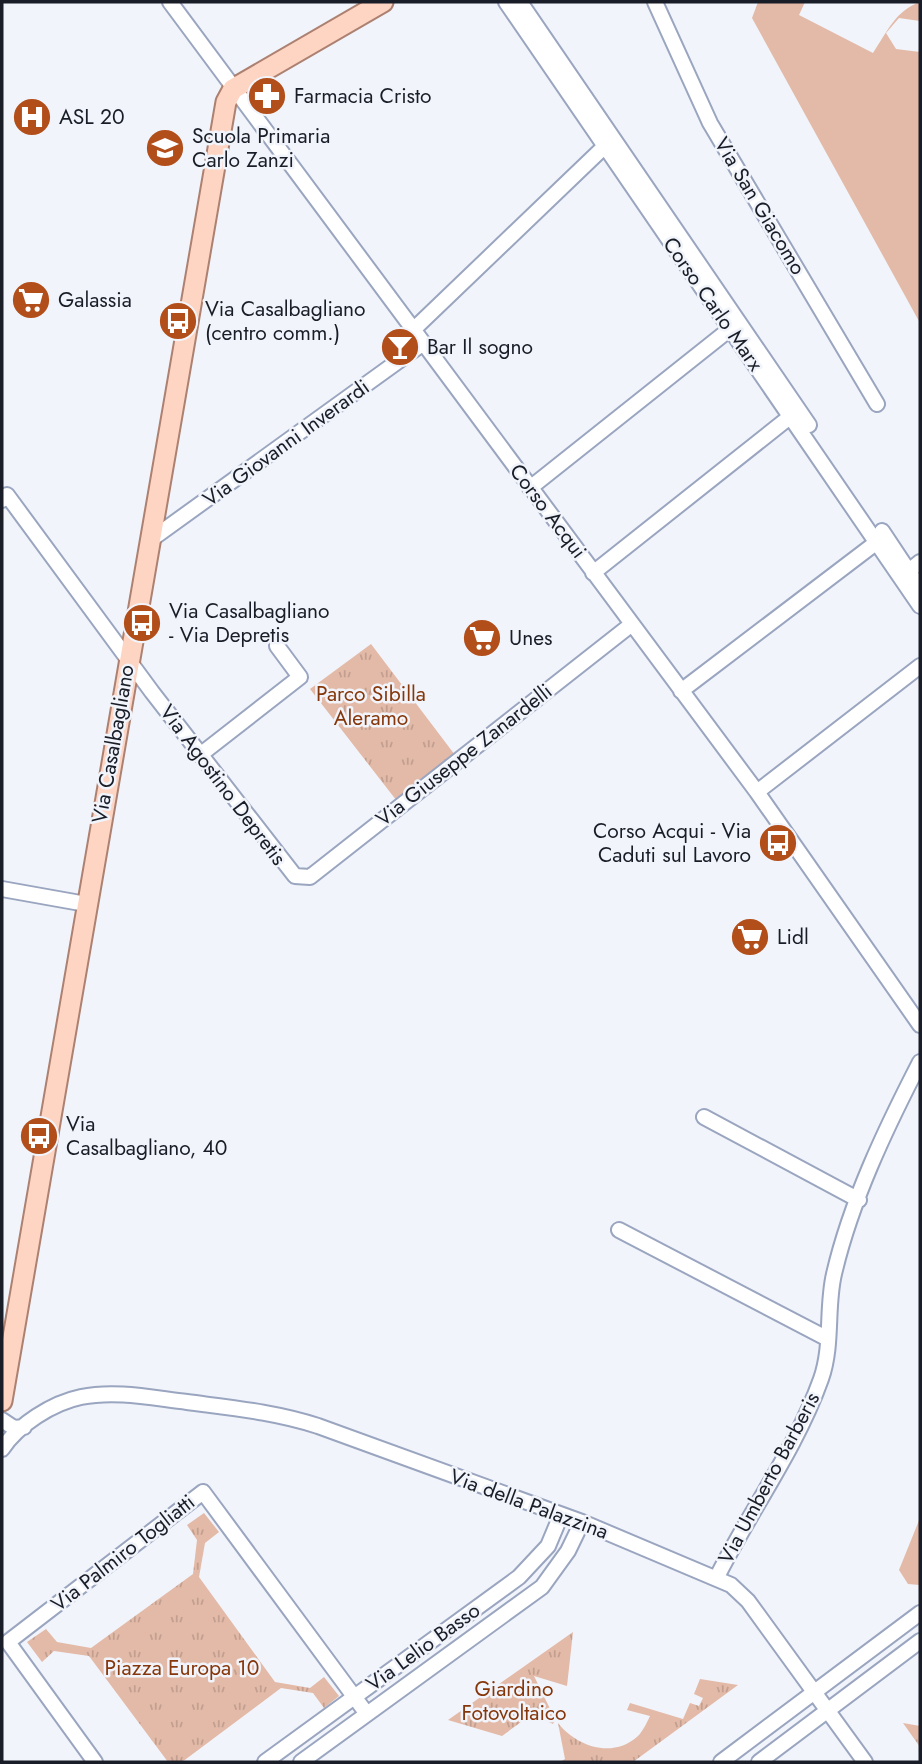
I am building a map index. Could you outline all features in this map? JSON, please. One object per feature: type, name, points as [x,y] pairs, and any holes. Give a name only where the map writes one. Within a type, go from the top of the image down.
[{"type":"main road","points":[[233,89],[383,2]]},
{"type":"main road","name":"Via Casalbagliano","points":[[3,1390],[226,102],[233,89]]},
{"type":"street","name":"Corso Acqui","points":[[170,2],[757,792],[920,1024]]},
{"type":"street","name":"Corso Carlo Marx","points":[[506,2],[920,606]]},
{"type":"street","name":"Corso Carlo Marx","points":[[520,2],[915,567],[920,588]]},
{"type":"street","name":"Via San Giacomo","points":[[655,2],[710,123],[877,404]]},
{"type":"street","points":[[412,331],[605,146]]},
{"type":"street","points":[[530,488],[730,328]]},
{"type":"street","name":"Via Giovanni Inverardi","points":[[149,541],[422,344]]},
{"type":"street","points":[[593,573],[791,416]]},
{"type":"street","name":"Via Agostino Depretis","points":[[2,500],[7,495],[200,755],[295,876]]},
{"type":"street","points":[[681,691],[877,542]]},
{"type":"street","name":"Via Giuseppe Zanardelli","points":[[295,876],[310,877],[632,624]]},
{"type":"street","points":[[200,755],[300,677],[277,646]]},
{"type":"street","points":[[757,792],[920,666]]},
{"type":"street","points":[[2,889],[86,904]]},
{"type":"street","name":"Via Umberto Barberis","points":[[717,1577],[804,1420],[821,1378],[828,1339],[833,1278],[859,1200],[920,1062]]},
{"type":"street","points":[[704,1117],[859,1200]]},
{"type":"street","points":[[619,1230],[828,1339]]},
{"type":"street","name":"Via della Palazzina","points":[[2,1449],[24,1427],[66,1401],[106,1394],[281,1415],[582,1522],[731,1585],[748,1601],[865,1762]]},
{"type":"street","points":[[2,1420],[14,1428],[24,1427]]},
{"type":"street","name":"Via Palmiro Togliatti","points":[[95,1762],[8,1642],[202,1492],[367,1714]]},
{"type":"street","name":"Via Lelio Basso","points":[[265,1762],[532,1566],[548,1546],[561,1515]]},
{"type":"street","points":[[302,1762],[542,1587],[564,1559],[582,1522]]},
{"type":"street","points":[[722,1762],[920,1613]]},
{"type":"street","points":[[758,1762],[920,1641]]},
{"type":"green space","points":[[758,2],[805,2],[799,15],[873,53],[886,33],[896,49],[920,52],[920,323],[752,18]]},
{"type":"green space","points":[[920,2],[920,21],[899,18],[886,33],[904,10]]},
{"type":"green space","name":"Parco Sibilla Aleramo","points":[[371,644],[458,759],[400,805],[310,689]]},
{"type":"green space","name":"Piazza Europa 10","points":[[204,1513],[219,1532],[205,1543],[199,1577],[275,1682],[310,1688],[324,1677],[339,1696],[324,1708],[313,1693],[281,1688],[182,1762],[168,1762],[89,1656],[54,1651],[42,1662],[27,1642],[46,1629],[57,1642],[91,1648],[193,1574],[197,1540],[187,1525]]},
{"type":"green space","points":[[920,1518],[920,1585],[908,1584],[899,1570]]},
{"type":"green space","name":"Giardino Fotovoltaico","points":[[573,1632],[567,1686],[534,1676],[555,1719],[553,1724],[532,1714],[502,1736],[448,1720]]},
{"type":"green space","name":"Giardino Fotovoltaico","points":[[700,1679],[738,1685],[633,1762],[560,1762],[565,1759],[558,1723],[585,1744],[618,1747],[638,1736],[650,1716],[627,1710],[630,1703],[683,1719],[690,1703],[699,1706],[703,1698],[694,1694]]},
{"type":"green space","points":[[903,1723],[920,1726],[920,1747]]},
{"type":"place","name":"Farmacia Cristo","points":[[267,96]]},
{"type":"place","name":"ASL 20","points":[[32,117]]},
{"type":"place","name":"Scuola Primaria Carlo Zanzi","points":[[165,148]]},
{"type":"place","name":"Galassia","points":[[31,300]]},
{"type":"place","name":"Via Casalbagliano (centro comm.)","points":[[178,321]]},
{"type":"place","name":"Bar Il sogno","points":[[400,347]]},
{"type":"place","name":"Via Casalbagliano - Via Depretis","points":[[142,623]]},
{"type":"place","name":"Unes","points":[[482,638]]},
{"type":"place","name":"Corso Acqui - Via Caduti sul Lavoro","points":[[778,843]]},
{"type":"place","name":"Lidl","points":[[750,937]]},
{"type":"place","name":"Via Casalbagliano, 40","points":[[39,1136]]}]
